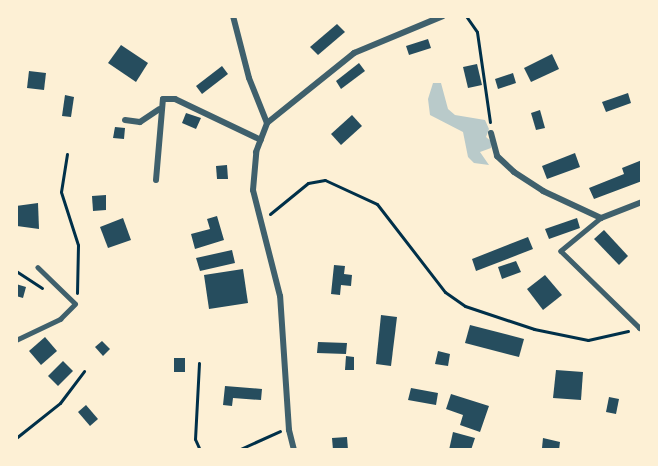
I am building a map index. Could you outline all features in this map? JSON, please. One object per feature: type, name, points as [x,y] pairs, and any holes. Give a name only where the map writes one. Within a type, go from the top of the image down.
[{"type":"street","points":[[233,16],[249,78],[267,123]]},
{"type":"street","points":[[294,450],[289,430],[280,296],[253,190],[261,140],[267,123],[354,53],[442,16]]},
{"type":"street","points":[[156,180],[159,109],[163,99],[176,99],[261,140]]},
{"type":"street","points":[[125,120],[140,122],[159,109]]},
{"type":"street","points":[[491,133],[497,156],[514,172],[543,191],[601,218],[642,202]]},
{"type":"lane","points":[[601,218],[561,251],[641,329]]},
{"type":"lane","points":[[16,340],[60,319],[75,304],[38,268]]},
{"type":"path","points":[[466,16],[477,32],[483,59],[491,133]]},
{"type":"path","points":[[67,154],[61,192],[78,245],[80,283],[75,304]]},
{"type":"path","points":[[260,219],[282,207],[308,183],[325,180],[377,204],[445,292],[465,306],[534,329],[588,340],[641,329]]},
{"type":"path","points":[[16,271],[35,287],[45,289],[56,284]]},
{"type":"path","points":[[199,363],[195,439],[200,450]]},
{"type":"path","points":[[16,438],[60,403],[84,371]]},
{"type":"path","points":[[238,450],[271,432],[289,430]]},
{"type":"shaded area","points":[[433,83],[441,83],[448,109],[455,115],[485,120],[489,129],[486,137],[492,142],[491,148],[480,152],[489,165],[474,163],[468,157],[463,132],[430,115],[428,99]]},
{"type":"building","points":[[337,24],[345,32],[318,55],[310,47]]},
{"type":"building","points":[[428,39],[431,48],[409,55],[406,46]]},
{"type":"building","points":[[121,45],[148,63],[136,82],[108,63]]},
{"type":"building","points":[[552,54],[559,69],[531,82],[524,68]]},
{"type":"building","points":[[359,63],[365,71],[341,89],[336,81]]},
{"type":"building","points":[[477,64],[482,85],[468,88],[463,67]]},
{"type":"building","points":[[222,66],[228,74],[202,94],[196,86]]},
{"type":"building","points":[[29,71],[46,73],[44,90],[27,88]]},
{"type":"building","points":[[513,73],[516,83],[498,89],[495,79]]},
{"type":"building","points":[[628,93],[631,103],[606,112],[602,102]]},
{"type":"building","points":[[65,95],[74,97],[71,117],[62,116]]},
{"type":"building","points":[[540,110],[545,128],[536,130],[531,113]]},
{"type":"building","points":[[186,113],[201,118],[196,129],[182,123]]},
{"type":"building","points":[[352,115],[362,126],[341,145],[331,134]]},
{"type":"building","points":[[115,127],[125,128],[124,139],[113,138]]},
{"type":"building","points":[[575,153],[580,167],[547,179],[542,166]]},
{"type":"building","points":[[642,160],[642,181],[594,199],[589,188],[624,174],[622,168]]},
{"type":"building","points":[[227,165],[228,179],[217,179],[216,166]]},
{"type":"building","points":[[106,195],[106,210],[93,211],[92,196]]},
{"type":"building","points":[[38,203],[39,229],[17,226],[16,206]]},
{"type":"building","points":[[217,216],[224,240],[195,249],[191,234],[210,229],[207,219]]},
{"type":"building","points":[[123,218],[131,240],[108,248],[100,227]]},
{"type":"building","points":[[577,218],[580,228],[549,239],[545,229]]},
{"type":"building","points":[[604,230],[628,256],[619,265],[594,239]]},
{"type":"building","points":[[528,237],[533,249],[476,271],[472,259]]},
{"type":"building","points":[[232,250],[235,263],[200,271],[196,258]]},
{"type":"building","points":[[516,261],[521,272],[502,279],[498,267]]},
{"type":"building","points":[[334,265],[345,266],[344,274],[352,275],[351,286],[341,285],[340,295],[331,294]]},
{"type":"building","points":[[243,269],[248,303],[209,309],[204,275]]},
{"type":"building","points":[[545,275],[562,295],[543,310],[527,289]]},
{"type":"building","points":[[16,284],[26,287],[23,298],[16,296]]},
{"type":"building","points":[[381,315],[397,317],[391,366],[376,364]]},
{"type":"building","points":[[470,325],[524,339],[519,357],[465,343]]},
{"type":"building","points":[[45,337],[57,351],[41,365],[29,351]]},
{"type":"building","points":[[102,341],[110,349],[103,356],[95,347]]},
{"type":"building","points":[[318,342],[347,343],[346,354],[317,353]]},
{"type":"building","points":[[438,351],[450,354],[448,366],[435,364]]},
{"type":"building","points":[[346,356],[354,357],[354,370],[345,370]]},
{"type":"building","points":[[174,358],[185,358],[185,372],[174,372]]},
{"type":"building","points":[[63,361],[73,371],[58,386],[48,376]]},
{"type":"building","points":[[556,370],[583,372],[581,400],[553,398]]},
{"type":"building","points":[[225,386],[262,389],[261,400],[233,398],[232,406],[223,405]]},
{"type":"building","points":[[411,388],[438,393],[436,405],[408,400]]},
{"type":"building","points":[[451,394],[489,406],[480,432],[460,425],[463,415],[446,409]]},
{"type":"building","points":[[609,397],[619,399],[616,414],[606,412]]},
{"type":"building","points":[[86,405],[98,419],[90,426],[78,412]]},
{"type":"building","points":[[453,432],[475,438],[471,450],[449,450]]},
{"type":"building","points":[[347,437],[348,450],[333,450],[332,438]]},
{"type":"building","points":[[543,438],[560,442],[559,450],[542,448]]}]
